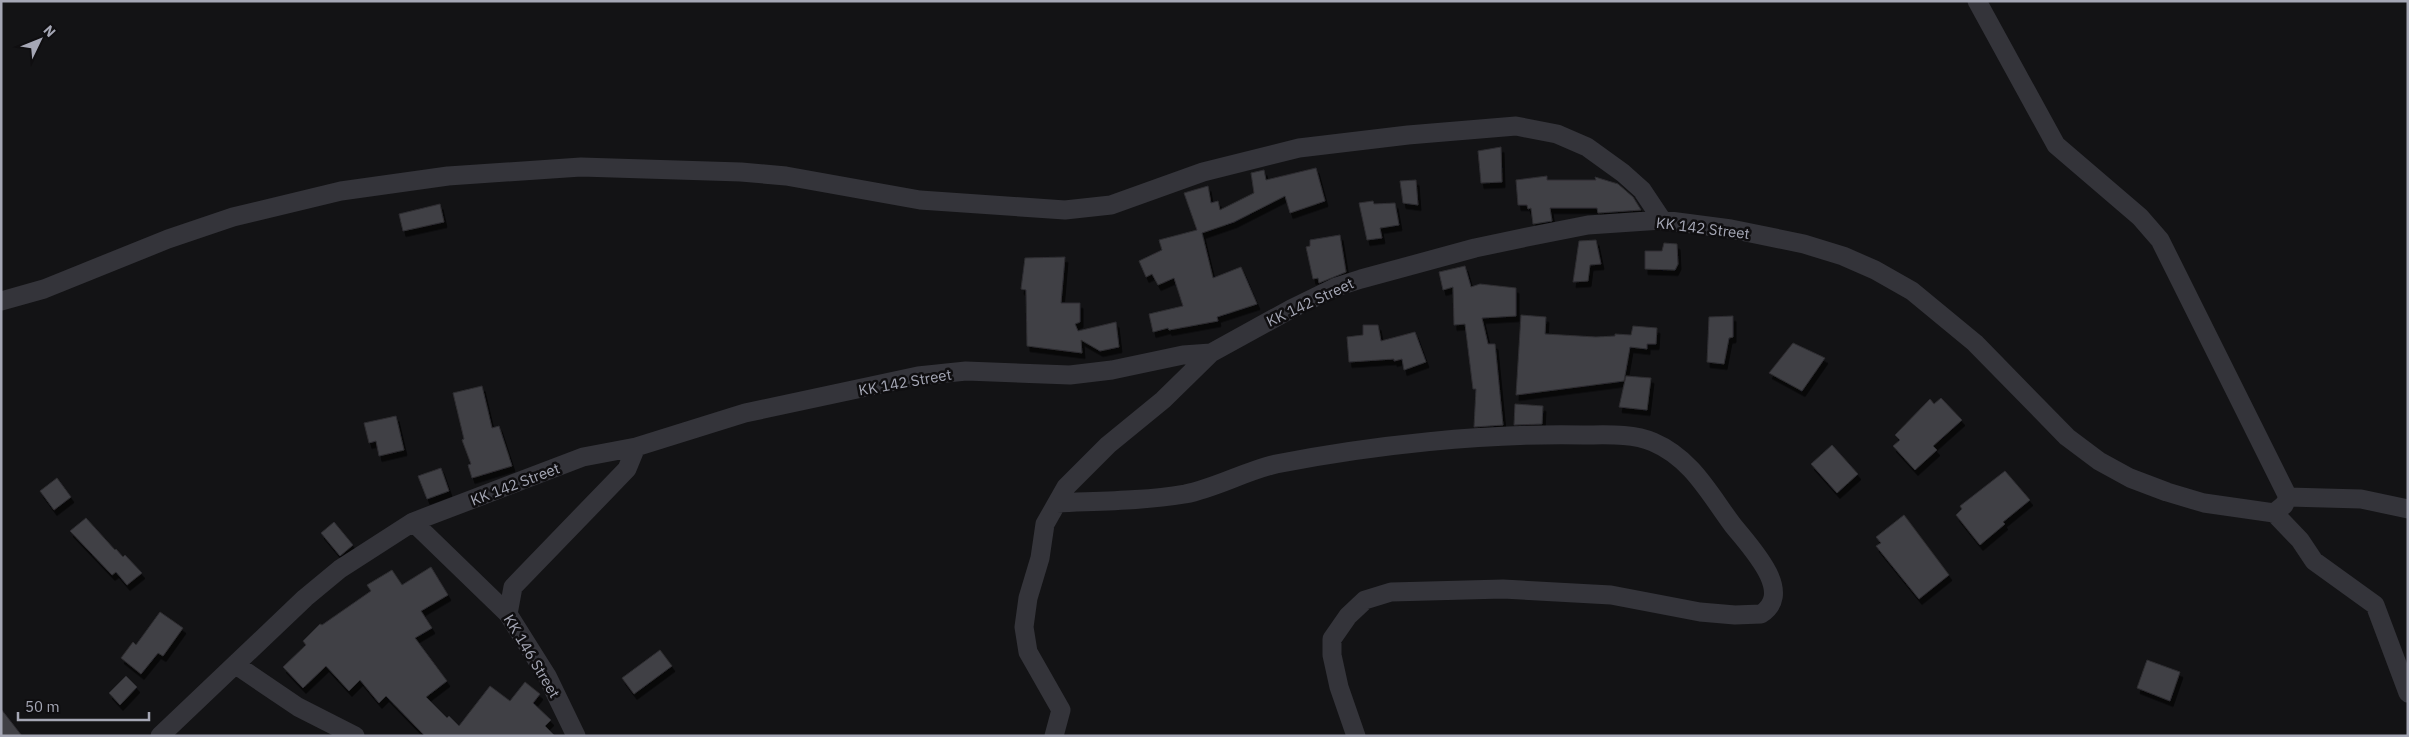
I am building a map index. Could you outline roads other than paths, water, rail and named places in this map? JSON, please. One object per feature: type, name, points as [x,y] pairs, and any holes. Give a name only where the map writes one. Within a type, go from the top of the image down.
[{"type":"street","points":[[1977,1],[2056,145],[2140,217],[2160,240],[2288,496],[2284,506],[2274,513],[2300,540],[2314,561],[2375,605],[2408,692]]},
{"type":"street","points":[[1,301],[44,289],[168,239],[233,217],[341,191],[448,176],[581,167],[777,175],[920,200],[1065,210],[1111,204],[1203,172],[1298,148],[1408,135],[1516,126],[1557,134],[1587,147],[1623,173],[1642,190],[1662,220]]},
{"type":"street","name":"KK 142 Street","points":[[160,736],[304,598],[340,569],[413,522],[583,457],[636,447],[745,413],[918,376],[966,371],[1070,375],[1112,370],[1184,355],[1211,353],[1291,308],[1336,287],[1475,248],[1588,225],[1662,220],[1731,229],[1804,244],[1843,256],[1875,270],[1912,291],[1976,342],[2067,437],[2099,461],[2130,478],[2204,503],[2274,513]]},
{"type":"street","points":[[1054,736],[1061,710],[1028,652],[1024,627],[1028,598],[1040,558],[1045,524],[1066,487],[1108,445],[1163,400],[1211,353]]},
{"type":"street","points":[[1057,503],[1148,500],[1188,493],[1274,465],[1381,448],[1540,434],[1624,436],[1652,441],[1680,457],[1715,498],[1767,571],[1774,588],[1772,604],[1761,614],[1735,615],[1700,612],[1611,595],[1504,589],[1391,592],[1365,600],[1348,616],[1332,639],[1332,655],[1339,687],[1356,736]]},
{"type":"street","points":[[508,614],[513,587],[627,469],[636,447]]},
{"type":"street","points":[[2288,496],[2361,499],[2408,509]]},
{"type":"street","name":"KK 146 Street","points":[[413,522],[508,614],[547,676],[576,736]]},
{"type":"street","points":[[236,665],[298,707],[355,736]]}]
